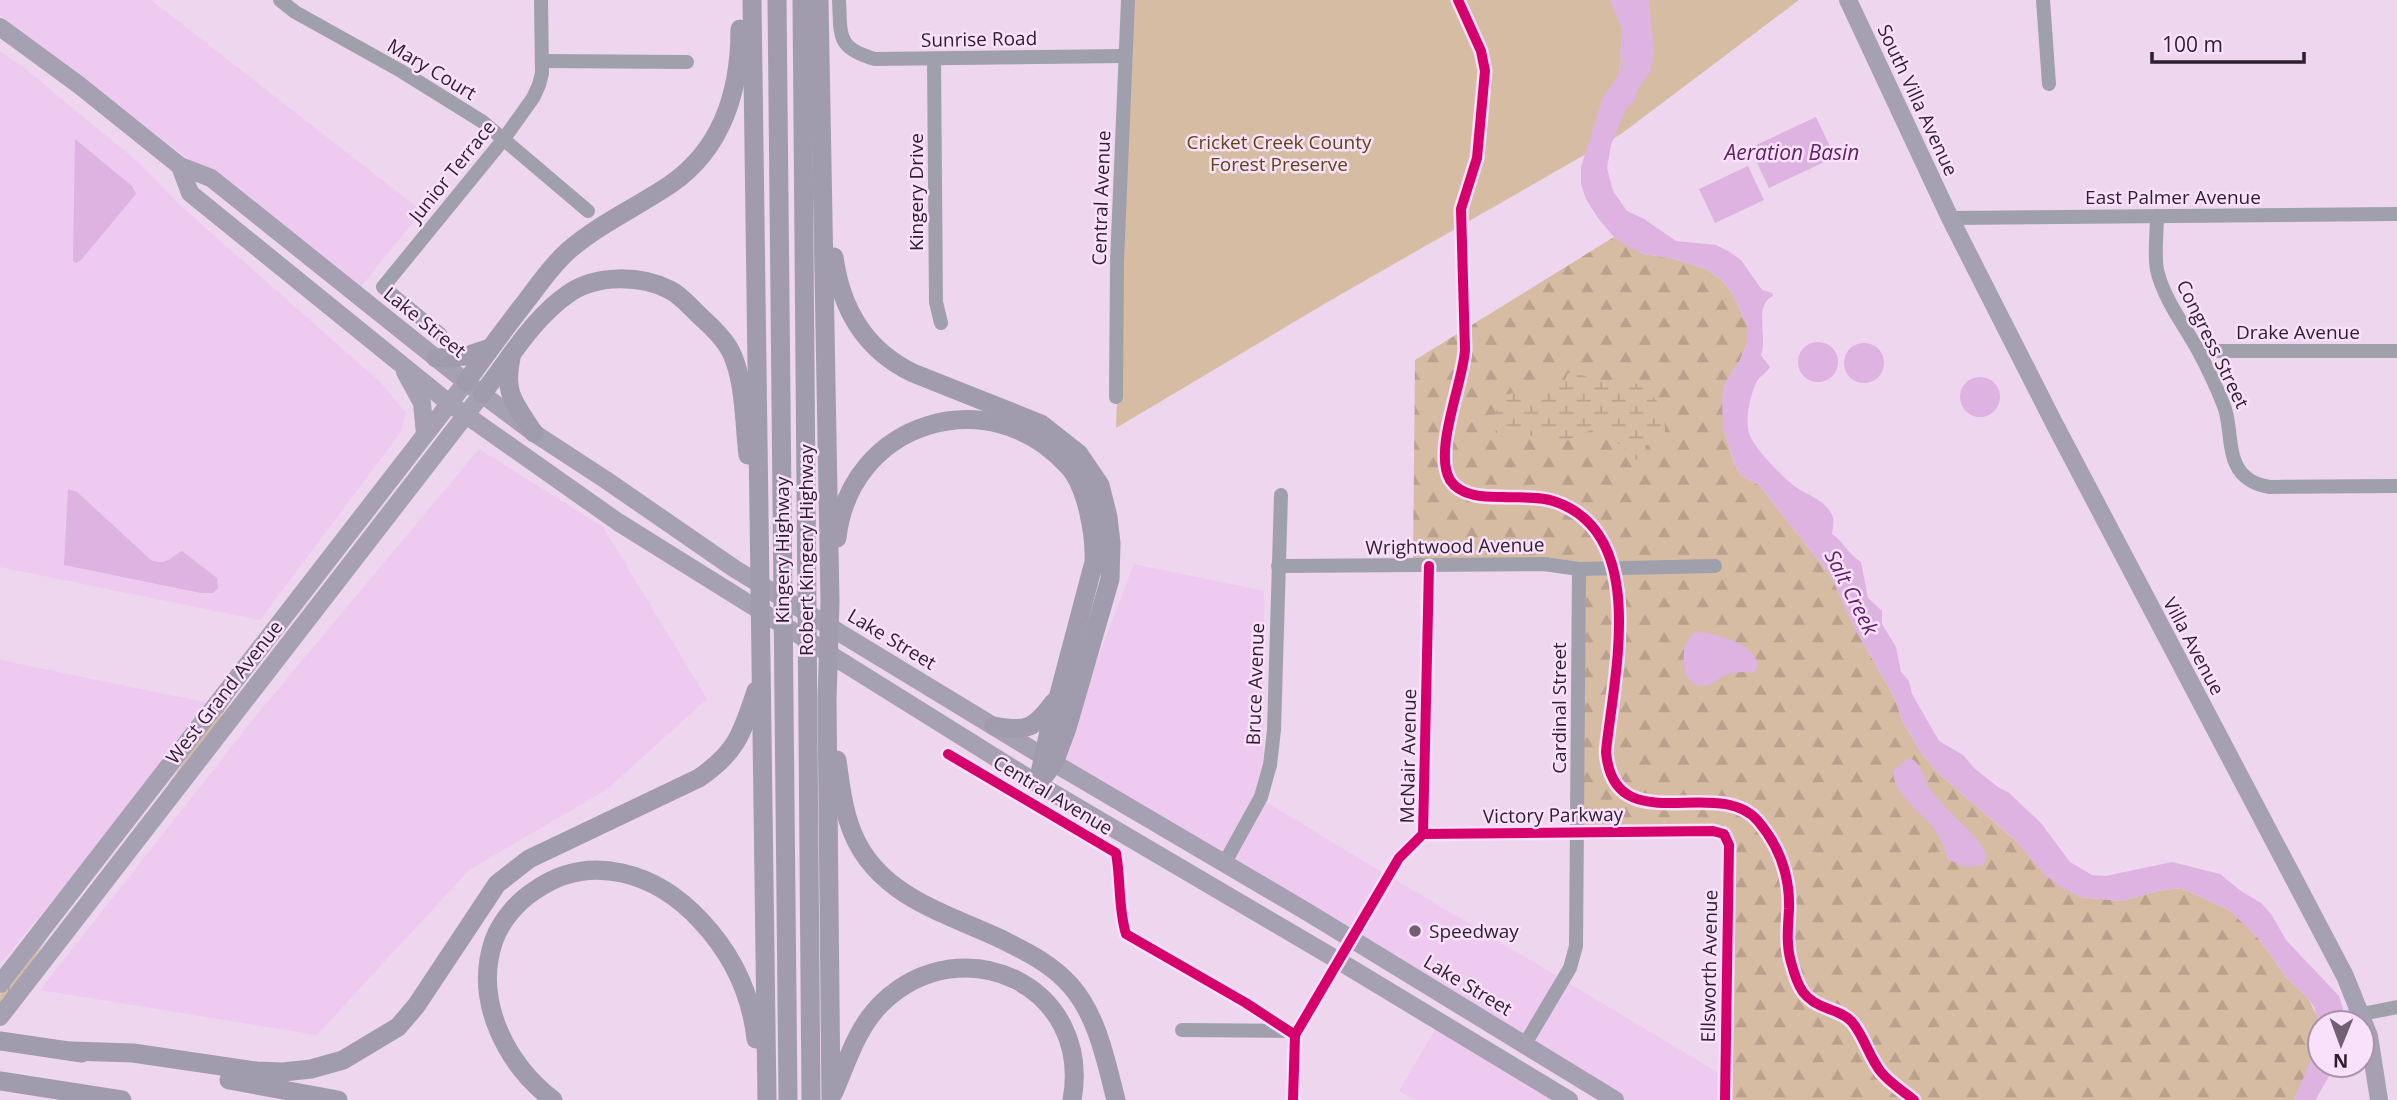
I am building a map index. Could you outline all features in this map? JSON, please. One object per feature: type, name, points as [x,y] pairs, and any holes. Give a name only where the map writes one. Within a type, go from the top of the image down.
[{"type":"highway","points":[[474,388],[490,348],[558,261],[588,234],[672,183],[697,163],[714,140],[727,111],[737,73],[740,0]]},
{"type":"highway","points":[[752,0],[767,1100]]},
{"type":"highway","name":"Kingery Highway","points":[[777,0],[788,1100]]},
{"type":"highway","name":"Robert Kingery Highway","points":[[802,0],[811,1100]]},
{"type":"highway","points":[[819,9],[830,602],[827,700],[831,1100]]},
{"type":"highway","points":[[819,9],[834,259],[843,295],[854,321],[870,343],[895,365],[1041,424],[1079,454],[1100,485],[1110,530],[1110,579],[1067,728],[1038,784]]},
{"type":"highway","points":[[474,388],[512,356],[541,316],[570,292],[598,281],[631,279],[673,292],[708,324],[730,349],[738,372],[760,553]]},
{"type":"highway","points":[[436,358],[466,356],[490,348]]},
{"type":"highway","points":[[512,356],[507,383],[512,398],[534,433]]},
{"type":"highway","points":[[830,602],[842,510],[857,480],[873,458],[900,438],[939,422],[966,419],[1008,426],[1042,442],[1070,467],[1087,503],[1095,545],[1094,562],[1058,696],[1049,760]]},
{"type":"highway","points":[[71,1051],[133,1053],[256,1071],[283,1072],[311,1069],[343,1060],[398,1027],[416,1006],[497,884],[529,859],[699,778],[717,766],[739,739],[761,673]]},
{"type":"highway","points":[[994,726],[1022,730],[1031,727],[1058,696]]},
{"type":"highway","points":[[827,700],[848,822],[860,850],[871,866],[895,888],[1034,955],[1063,978],[1073,988],[1089,1015],[1116,1100]]},
{"type":"highway","points":[[553,1100],[523,1071],[503,1040],[492,1010],[489,965],[494,940],[516,905],[555,878],[589,869],[620,872],[656,886],[691,911],[709,930],[731,960],[747,994],[756,1035],[761,1100]]},
{"type":"highway","points":[[831,1100],[855,1043],[881,1003],[912,981],[946,969],[963,967],[998,972],[1017,980],[1031,989],[1059,1017],[1073,1048],[1075,1068],[1072,1100]]},
{"type":"highway","points":[[0,1041],[71,1051],[338,1100]]},
{"type":"highway","points":[[0,1081],[122,1100]]},
{"type":"highway","points":[[40,1087],[81,1100]]},
{"type":"main road","name":"South Villa Avenue","points":[[1848,0],[1950,218]]},
{"type":"main road","name":"Lake Street","points":[[0,27],[63,72],[180,166],[211,178],[534,433],[735,569],[1615,1100]]},
{"type":"main road","name":"Lake Street","points":[[180,166],[190,193],[449,403],[618,522],[1038,784],[1569,1100]]},
{"type":"main road","name":"Villa Avenue","points":[[1950,218],[2122,555],[2345,976],[2360,1009]]},
{"type":"main road","points":[[400,362],[422,404],[425,434]]},
{"type":"main road","name":"West Grand Avenue","points":[[0,984],[449,403],[474,388]]},
{"type":"main road","name":"West Grand Avenue","points":[[0,1017],[466,415],[474,388]]},
{"type":"main road","name":"Villa Avenue","points":[[2376,1075],[2379,1100]]},
{"type":"street","name":"Mary Court","points":[[280,0],[295,12],[401,71],[483,122],[588,211]]},
{"type":"street","name":"Junior Terrace","points":[[440,334],[383,286],[503,140],[539,85],[542,61],[541,0]]},
{"type":"street","name":"Sunrise Road","points":[[839,0],[841,38],[855,54],[875,59],[1125,56]]},
{"type":"street","name":"Central Avenue","points":[[1116,397],[1117,262],[1128,0]]},
{"type":"street","points":[[2043,0],[2049,84]]},
{"type":"street","name":"Kingery Drive","points":[[934,59],[936,302],[941,323]]},
{"type":"street","points":[[542,61],[687,62]]},
{"type":"street","name":"East Palmer Avenue","points":[[1950,218],[2397,214]]},
{"type":"street","name":"Congress Street","points":[[2157,216],[2157,269],[2224,407],[2236,464],[2252,482],[2270,487],[2397,486]]},
{"type":"street","name":"Drake Avenue","points":[[2199,351],[2397,351]]},
{"type":"street","name":"Bruce Avenue","points":[[1224,864],[1261,797],[1270,765],[1281,495]]},
{"type":"street","name":"Wrightwood Avenue","points":[[1278,566],[1544,564],[1579,569],[1715,566]]},
{"type":"street","name":"McNair Avenue","points":[[1292,1033],[1339,961],[1399,858],[1423,834],[1429,566]]},
{"type":"street","name":"Cardinal Street","points":[[1525,1044],[1570,968],[1576,946],[1579,569]]},
{"type":"street","name":"Central Avenue","points":[[948,754],[1116,853],[1121,916],[1126,934],[1246,1003],[1292,1033]]},
{"type":"street","name":"Victory Parkway","points":[[1423,834],[1713,831],[1724,834]]},
{"type":"street","name":"Ellsworth Avenue","points":[[1724,834],[1729,845],[1725,1100]]},
{"type":"street","points":[[2376,1011],[2397,1007]]},
{"type":"street","points":[[1182,1030],[1292,1033],[1293,1100]]},
{"type":"shaded area","points":[[0,0],[151,0],[422,211],[359,289],[0,15]]},
{"type":"shaded area","points":[[0,51],[138,162],[181,206],[381,383],[406,413],[401,432],[260,620],[0,567]]},
{"type":"shaded area","points":[[479,449],[603,527],[707,699],[606,790],[469,870],[317,1035],[40,990],[259,712]]},
{"type":"shaded area","points":[[1134,564],[1264,591],[1263,800],[1385,874],[1352,936],[1058,761]]},
{"type":"shaded area","points":[[0,660],[209,703],[121,817],[0,964]]},
{"type":"shaded area","points":[[1391,877],[1722,1075],[1722,1100],[1623,1100],[1356,938]]},
{"type":"shaded area","points":[[1437,1026],[1562,1100],[1414,1100],[1399,1091]]},
{"type":"green space","name":"Cricket Creek County Forest Preserve","points":[[1134,0],[1799,0],[1621,134],[1331,300],[1116,428],[1126,132]]},
{"type":"green space","points":[[1614,237],[1643,254],[1671,258],[1706,269],[1722,280],[1732,293],[1747,325],[1747,344],[1724,385],[1723,427],[1734,463],[1740,475],[1759,485],[1832,578],[1853,625],[1894,697],[1903,722],[1922,754],[1936,771],[2080,897],[2121,901],[2157,891],[2181,888],[2229,910],[2240,920],[2259,939],[2286,977],[2308,998],[2314,1009],[2306,1009],[2306,1073],[2294,1100],[1732,1100],[1731,836],[1582,828],[1582,572],[1413,562],[1415,360]]},
{"type":"green space","points":[[1568,373],[1602,382],[1639,384],[1664,411],[1665,432],[1645,446],[1646,451],[1639,461],[1621,445],[1609,439],[1605,428],[1563,440],[1534,436],[1505,438],[1497,433],[1492,419],[1505,395],[1512,393],[1540,396],[1547,386],[1564,382]]},
{"type":"green space","points":[[245,679],[208,737],[165,790],[203,732]]},
{"type":"green space","points":[[50,928],[52,930],[19,982],[0,1006],[0,995]]},
{"type":"water","points":[[1610,0],[1649,0],[1654,52],[1651,71],[1637,90],[1634,103],[1626,108],[1611,145],[1607,168],[1613,191],[1627,211],[1676,241],[1716,245],[1728,251],[1741,260],[1762,290],[1772,293],[1773,296],[1767,300],[1762,314],[1761,355],[1770,367],[1758,380],[1752,395],[1748,409],[1750,436],[1785,478],[1820,501],[1831,513],[1832,534],[1861,562],[1868,598],[1882,611],[1882,624],[1896,647],[1901,672],[1909,681],[1912,694],[1939,741],[1963,755],[1974,768],[2008,792],[2040,822],[2070,862],[2092,875],[2106,876],[2172,862],[2220,874],[2261,903],[2271,914],[2286,940],[2339,996],[2343,1009],[2315,1009],[2308,998],[2286,977],[2259,939],[2229,910],[2181,888],[2157,891],[2121,901],[2080,897],[2062,888],[2045,875],[2014,839],[1936,771],[1922,754],[1903,722],[1894,697],[1853,625],[1832,578],[1759,485],[1740,475],[1734,463],[1723,427],[1722,400],[1724,385],[1747,344],[1747,325],[1732,293],[1722,280],[1706,269],[1671,258],[1643,254],[1627,246],[1614,237],[1586,199],[1581,184],[1581,167],[1603,97],[1623,69],[1624,35]]},
{"type":"water","name":"Aeration Basin","points":[[1816,117],[1835,157],[1769,188],[1750,148]]},
{"type":"water","points":[[75,139],[132,186],[136,194],[76,263],[73,261]]},
{"type":"water","name":"Aeration Basin","points":[[1748,166],[1764,200],[1715,223],[1699,189]]},
{"type":"water","points":[[1818,342],[1826,343],[1832,348],[1837,354],[1837,370],[1832,376],[1826,381],[1818,382],[1810,381],[1804,376],[1799,370],[1798,362],[1799,354],[1804,348],[1810,343]]},
{"type":"water","points":[[1864,343],[1872,344],[1878,349],[1883,355],[1883,371],[1878,377],[1872,382],[1864,383],[1856,382],[1850,377],[1845,371],[1844,363],[1845,355],[1850,349],[1856,344]]},
{"type":"water","points":[[1980,377],[1988,378],[1994,383],[1999,389],[1999,405],[1994,411],[1988,416],[1980,417],[1972,416],[1966,411],[1961,405],[1960,397],[1961,389],[1966,383],[1972,378]]},
{"type":"water","points":[[68,489],[77,492],[151,560],[164,562],[182,551],[217,578],[218,588],[213,593],[201,593],[64,565]]},
{"type":"water","points":[[1702,632],[1726,638],[1749,650],[1758,663],[1755,672],[1728,674],[1709,685],[1694,684],[1686,673],[1684,651],[1691,636]]},
{"type":"water","points":[[1909,758],[1919,766],[1936,797],[1982,846],[1986,856],[1984,865],[1965,867],[1947,859],[1936,832],[1906,800],[1897,786],[1893,770]]},
{"type":"water","points":[[2306,1071],[2306,1079],[2327,1079],[2316,1100],[2294,1100]]},
{"type":"waterway","name":"Salt Creek","points":[[1620,73],[1623,31]]},
{"type":"cycle path","points":[[1458,0],[1481,51],[1485,71],[1477,158],[1461,209],[1465,350],[1445,452],[1450,480],[1460,490],[1474,495],[1550,500],[1585,519],[1604,545],[1615,576],[1619,612],[1618,650],[1606,752],[1613,779],[1628,795],[1647,801],[1718,803],[1740,808],[1758,821],[1778,852],[1788,885],[1788,949],[1799,986],[1813,1002],[1850,1020],[1881,1072],[1914,1100]]},
{"type":"cycle path","points":[[1293,1100],[1295,1035],[1399,858],[1423,834],[1429,566]]},
{"type":"cycle path","points":[[948,754],[1116,853],[1126,934],[1246,1003],[1295,1035]]},
{"type":"cycle path","points":[[1423,834],[1713,831],[1724,834],[1729,845],[1725,1100]]},
{"type":"place","name":"Speedway","points":[[1415,931]]}]
